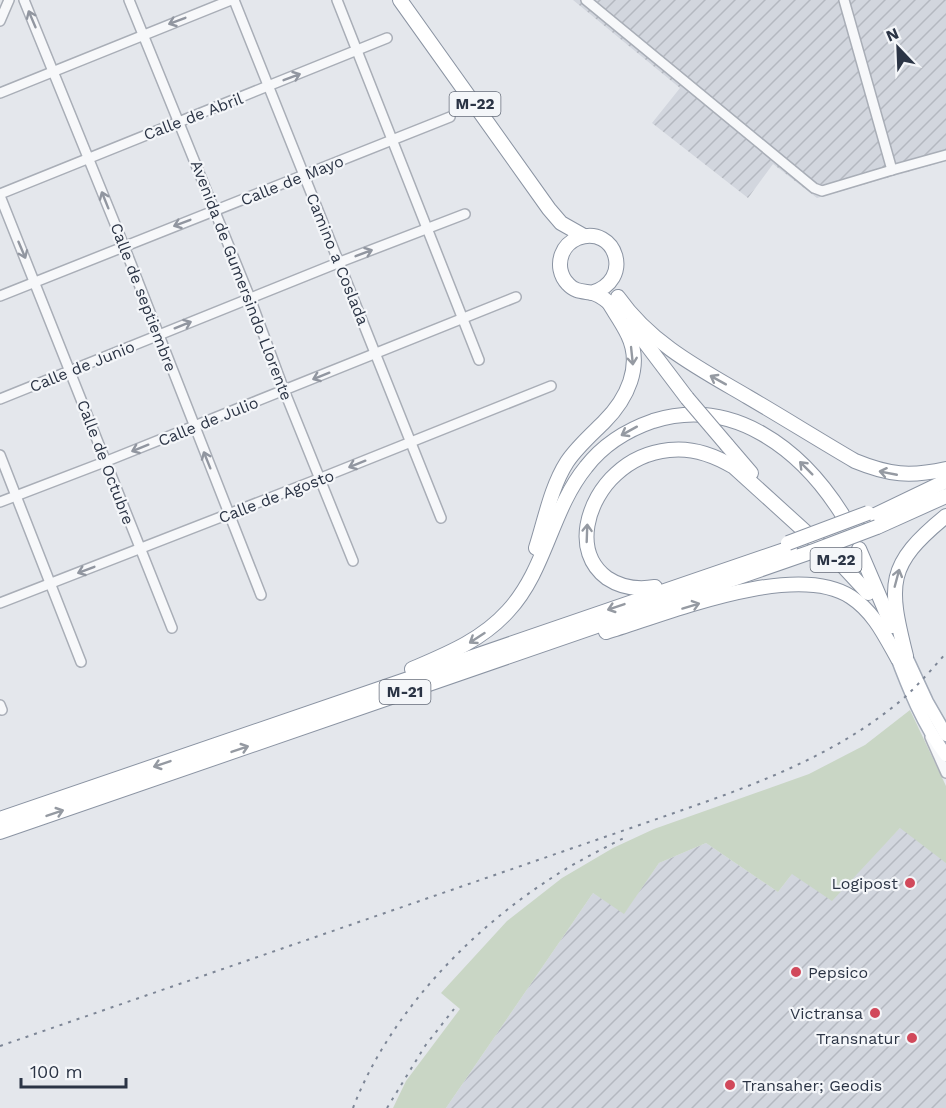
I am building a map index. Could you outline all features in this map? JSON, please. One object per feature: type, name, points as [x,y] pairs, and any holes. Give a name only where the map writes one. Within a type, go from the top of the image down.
[{"type":"highway","name":"M-22","points":[[400,0],[549,209],[569,228],[584,236],[598,238],[611,247],[617,262],[614,300],[687,398],[802,529],[842,565],[868,593]]},
{"type":"highway","name":"M-22","points":[[549,209],[560,234],[562,252],[560,266],[566,283],[578,291],[614,300]]},
{"type":"highway","points":[[562,252],[574,240],[584,236]]},
{"type":"highway","points":[[591,293],[608,285],[614,278]]},
{"type":"highway","points":[[614,300],[670,350],[703,372],[855,461],[878,471],[899,475],[923,474],[946,469]]},
{"type":"highway","points":[[518,597],[561,473],[574,453],[614,411],[630,385],[633,351],[614,300]]},
{"type":"highway","points":[[276,724],[448,654],[470,643],[489,629],[509,610],[535,569],[566,498],[585,467],[608,444],[639,426],[671,416],[693,414],[714,416],[755,429],[792,454],[822,485],[842,514]]},
{"type":"highway","points":[[789,545],[673,582],[639,589],[624,586],[602,574],[588,549],[587,528],[598,496],[616,473],[644,456],[672,449],[702,452],[726,462],[802,529]]},
{"type":"highway","name":"M-21","points":[[0,832],[811,552],[909,499],[946,482]]},
{"type":"highway","name":"M-21","points":[[0,819],[789,545],[946,496]]},
{"type":"highway","points":[[902,657],[893,599],[895,583],[900,567],[909,551],[920,537],[946,516]]},
{"type":"highway","points":[[859,549],[893,628]]},
{"type":"highway","points":[[434,682],[547,651],[734,592],[757,587],[792,584],[825,587],[853,598],[878,623],[902,657]]},
{"type":"main road","points":[[868,593],[946,735]]},
{"type":"main road","points":[[868,593],[883,610],[893,628],[924,720],[946,755]]},
{"type":"street","points":[[0,21],[9,0]]},
{"type":"street","name":"Calle de septiembre","points":[[24,0],[54,70],[261,595]]},
{"type":"street","name":"Avenida de Gumersindo Llorente","points":[[129,0],[250,298],[353,561]]},
{"type":"street","points":[[0,93],[142,34],[233,0]]},
{"type":"street","name":"Camino a Coslada","points":[[233,0],[441,518]]},
{"type":"street","points":[[337,0],[479,360]]},
{"type":"street","points":[[586,0],[814,188],[822,191],[946,155]]},
{"type":"street","points":[[844,0],[892,170]]},
{"type":"street","name":"Calle de Abril","points":[[0,195],[88,157],[357,52],[387,38]]},
{"type":"street","name":"Calle de Mayo","points":[[0,296],[450,117]]},
{"type":"street","name":"Calle de Octubre","points":[[0,195],[172,628]]},
{"type":"street","name":"Calle de Junio","points":[[0,399],[158,334],[465,214]]},
{"type":"street","name":"Calle de Julio","points":[[0,502],[516,297]]},
{"type":"street","name":"Calle de Agosto","points":[[0,603],[411,441],[501,411],[550,386]]},
{"type":"street","points":[[0,455],[81,662]]},
{"type":"street","points":[[924,720],[933,746],[946,772]]},
{"type":"shaded area","points":[[573,0],[946,0],[946,161],[817,198],[773,164],[748,198],[652,123],[680,88]]},
{"type":"shaded area","points":[[946,803],[946,1108],[446,1108],[593,893],[624,913],[659,863],[706,843],[778,892],[792,874],[870,859],[900,828]]},
{"type":"green space","points":[[910,710],[946,786],[946,863],[900,828],[832,901],[792,874],[778,892],[706,843],[659,863],[624,914],[593,893],[446,1108],[393,1108],[406,1081],[460,1009],[441,993],[507,921],[562,878],[613,848],[654,829],[809,774],[865,745]]},
{"type":"railway","points":[[0,1046],[751,785],[816,756],[877,719],[905,697],[946,653]]},
{"type":"railway","points":[[353,1108],[368,1074],[387,1041],[409,1009],[461,950],[519,900],[578,862],[626,837]]},
{"type":"railway","points":[[387,1108],[425,1046],[454,1009]]},
{"type":"place","name":"Logipost","points":[[910,883]]},
{"type":"place","name":"Pepsico","points":[[796,972]]},
{"type":"place","name":"Victransa","points":[[875,1013]]},
{"type":"place","name":"Transnatur","points":[[912,1038]]},
{"type":"place","name":"Transaher; Geodis","points":[[730,1085]]}]
